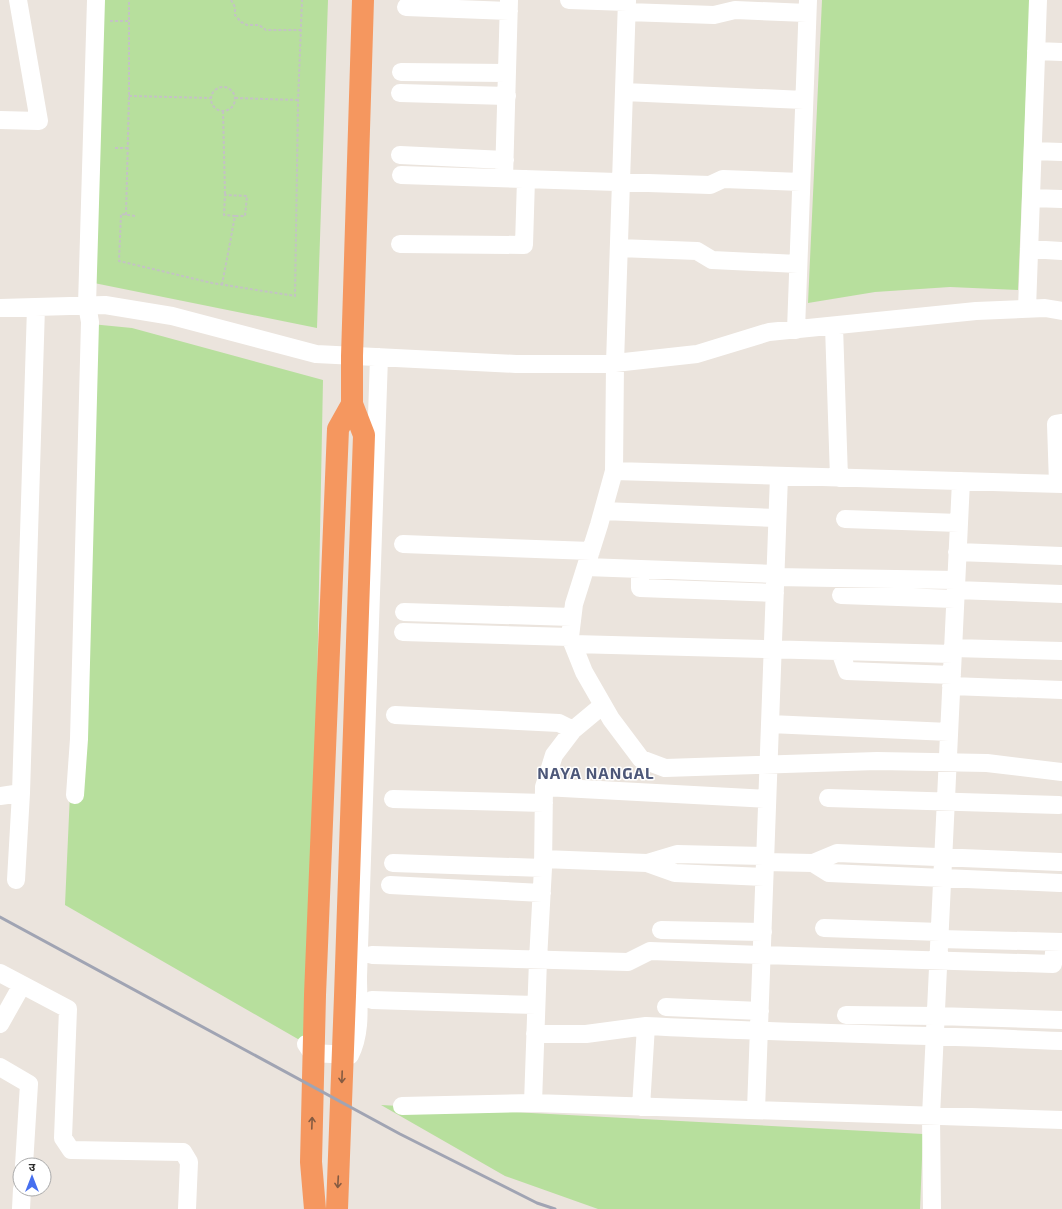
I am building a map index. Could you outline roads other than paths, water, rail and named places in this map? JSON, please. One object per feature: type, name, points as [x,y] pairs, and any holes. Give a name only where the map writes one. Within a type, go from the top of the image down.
[{"type":"highway","points":[[337,1209],[364,440],[364,435],[352,404],[352,356],[363,0]]},
{"type":"highway","points":[[315,1209],[311,1162],[337,438],[338,429],[352,404]]},
{"type":"street","points":[[0,120],[40,121],[18,0]]},
{"type":"street","points":[[75,795],[79,739],[90,322],[87,305],[96,0]]},
{"type":"street","points":[[569,0],[714,15],[734,10],[807,6],[796,330]]},
{"type":"street","points":[[1027,309],[1038,0]]},
{"type":"street","points":[[406,7],[509,5],[504,178]]},
{"type":"street","points":[[627,5],[615,363],[614,471],[574,604],[572,618],[572,640],[584,672],[611,719],[641,759],[665,768],[877,761],[987,763],[1062,772]]},
{"type":"street","points":[[1036,51],[1062,52]]},
{"type":"street","points":[[401,72],[507,73]]},
{"type":"street","points":[[400,92],[507,96]]},
{"type":"street","points":[[624,92],[804,100]]},
{"type":"street","points":[[1033,151],[1062,152]]},
{"type":"street","points":[[400,155],[505,160]]},
{"type":"street","points":[[401,175],[710,186],[723,180],[801,182]]},
{"type":"street","points":[[400,244],[524,245],[526,179]]},
{"type":"street","points":[[1031,198],[1062,199]]},
{"type":"street","points":[[619,248],[697,252],[712,260],[798,264]]},
{"type":"street","points":[[1029,250],[1062,251]]},
{"type":"street","points":[[0,308],[105,305],[172,316],[316,354],[516,364],[615,363],[697,354],[769,332],[976,311],[1045,308],[1062,311]]},
{"type":"street","points":[[16,880],[21,793],[36,307]]},
{"type":"street","points":[[834,326],[839,478]]},
{"type":"street","points":[[337,438],[326,462],[306,1043],[312,1053],[350,1055],[355,1046],[358,1030],[358,977],[379,357]]},
{"type":"street","points":[[614,471],[1060,484],[1056,424],[1062,423]]},
{"type":"street","points":[[364,440],[376,460]]},
{"type":"street","points":[[756,1110],[779,476]]},
{"type":"street","points":[[932,1209],[931,1116],[961,481]]},
{"type":"street","points":[[603,511],[777,518]]},
{"type":"street","points":[[845,519],[959,522]]},
{"type":"street","points":[[403,544],[588,559],[640,569],[640,588],[775,581],[1062,594]]},
{"type":"street","points":[[957,552],[1062,556]]},
{"type":"street","points":[[842,595],[956,590]]},
{"type":"street","points":[[404,612],[572,618]]},
{"type":"street","points":[[403,632],[840,651],[1062,651]]},
{"type":"street","points":[[840,651],[848,671],[1062,690]]},
{"type":"street","points":[[533,1103],[542,893],[544,795],[554,755],[573,730],[604,705]]},
{"type":"street","points":[[395,715],[559,723],[573,730]]},
{"type":"street","points":[[770,724],[949,732]]},
{"type":"street","points":[[655,793],[656,765]]},
{"type":"street","points":[[0,796],[21,793]]},
{"type":"street","points":[[393,799],[655,793],[767,799]]},
{"type":"street","points":[[828,798],[1059,805]]},
{"type":"street","points":[[393,863],[647,863],[675,873],[765,865],[813,863],[837,853],[943,856],[1060,862]]},
{"type":"street","points":[[813,863],[829,873],[1060,883]]},
{"type":"street","points":[[390,885],[542,893]]},
{"type":"street","points":[[372,955],[628,962],[650,951],[1053,964],[1058,942],[824,928]]},
{"type":"street","points":[[661,930],[763,932]]},
{"type":"street","points":[[0,973],[68,1009],[63,1138],[71,1150],[182,1152],[189,1162],[187,1209]]},
{"type":"street","points":[[0,1024],[22,985]]},
{"type":"street","points":[[372,1000],[536,1005]]},
{"type":"street","points":[[666,1007],[760,1011]]},
{"type":"street","points":[[846,1015],[1062,1020]]},
{"type":"street","points":[[535,1034],[586,1034],[646,1026],[759,1032],[935,1036],[1062,1041]]},
{"type":"street","points":[[642,1107],[646,1026]]},
{"type":"street","points":[[0,1067],[28,1084],[24,1157]]},
{"type":"street","points":[[402,1106],[533,1103],[1062,1120]]},
{"type":"street","points":[[21,1209],[22,1197]]},
{"type":"railway","points":[[0,917],[400,1134],[537,1203],[555,1209]]},
{"type":"district","name":"NAYA NANGAL","points":[[596,772]]}]
